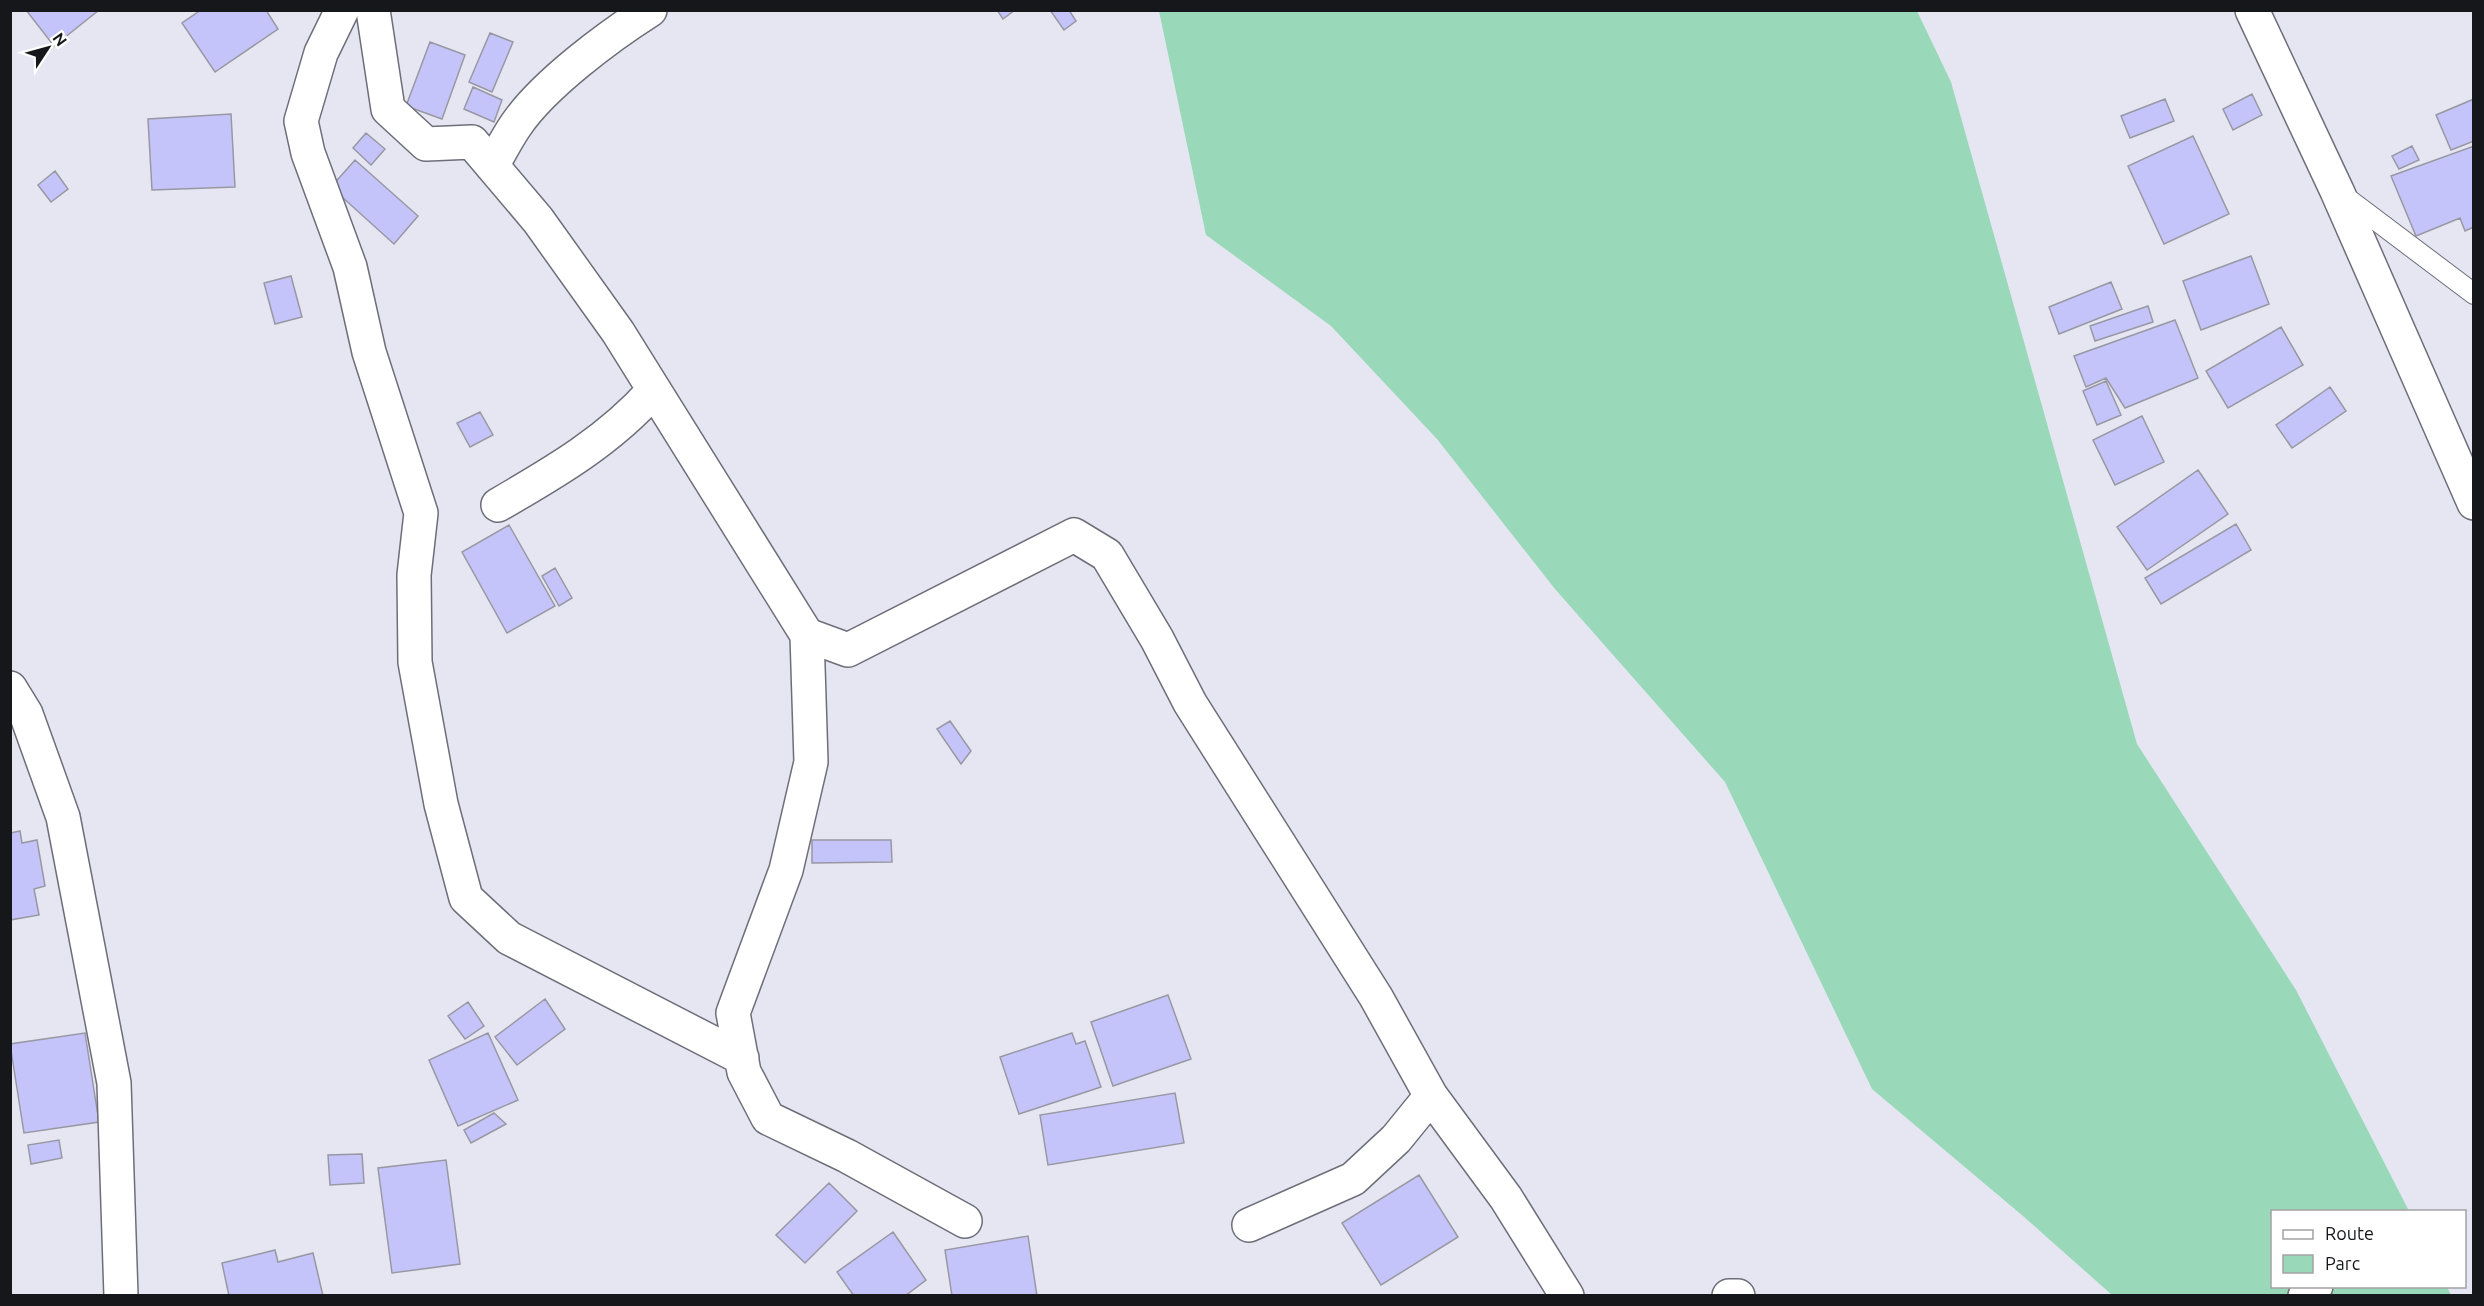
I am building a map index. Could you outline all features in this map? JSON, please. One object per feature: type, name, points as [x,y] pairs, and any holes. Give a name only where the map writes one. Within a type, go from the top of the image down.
[{"type":"street","points":[[342,10],[321,53],[301,121],[308,153],[350,267],[369,352],[421,513],[414,575],[416,662],[441,804],[466,898],[509,938],[742,1058]]},
{"type":"street","points":[[373,10],[388,110],[426,144],[472,142],[545,230],[618,332],[807,635],[810,762],[786,870],[733,1013],[744,1072],[768,1118],[847,1156],[965,1221]]},
{"type":"street","points":[[492,166],[517,124],[553,85],[627,25],[650,10]]},
{"type":"street","points":[[2252,10],[2337,191],[2474,503]]},
{"type":"street","points":[[498,505],[566,466],[628,419],[654,390]]},
{"type":"street","points":[[807,635],[848,650],[1074,535],[1107,555],[1157,639],[1190,704],[1376,997],[1431,1096],[1506,1198],[1567,1296]]},
{"type":"street","points":[[10,688],[26,714],[63,817],[114,1083],[121,1296]]},
{"type":"street","points":[[1249,1225],[1353,1179],[1396,1138],[1431,1096]]},
{"type":"street","points":[[1729,1296],[1738,1296]]},
{"type":"lane","points":[[2337,191],[2474,294]]},
{"type":"green space","points":[[1159,11],[1917,11],[1951,82],[2137,744],[2296,990],[2408,1210],[2271,1210],[2271,1288],[2448,1288],[2451,1295],[2112,1295],[2023,1216],[1872,1089],[1725,782],[1555,589],[1437,439],[1331,326],[1206,235]]},
{"type":"building","points":[[26,10],[99,10],[54,46]]},
{"type":"building","points":[[201,10],[266,10],[278,29],[215,72],[182,23]]},
{"type":"building","points":[[997,10],[1015,10],[1003,19]]},
{"type":"building","points":[[1050,10],[1069,10],[1076,21],[1064,30]]},
{"type":"building","points":[[490,33],[513,42],[492,92],[469,82]]},
{"type":"building","points":[[430,42],[465,55],[442,119],[406,106]]},
{"type":"building","points":[[473,87],[502,100],[494,122],[464,109]]},
{"type":"building","points":[[2252,94],[2262,115],[2233,130],[2223,109]]},
{"type":"building","points":[[2165,99],[2174,121],[2130,138],[2121,116]]},
{"type":"building","points":[[2474,99],[2474,141],[2451,150],[2436,115]]},
{"type":"building","points":[[231,114],[235,187],[152,190],[148,119]]},
{"type":"building","points":[[366,133],[385,149],[371,165],[353,148]]},
{"type":"building","points":[[2193,136],[2229,214],[2164,244],[2128,166]]},
{"type":"building","points":[[2412,146],[2419,160],[2399,169],[2392,156]]},
{"type":"building","points":[[2474,146],[2474,227],[2465,231],[2460,218],[2416,236],[2391,176]]},
{"type":"building","points":[[355,160],[418,216],[394,244],[331,187]]},
{"type":"building","points":[[55,171],[68,189],[51,202],[38,185]]},
{"type":"building","points":[[2251,256],[2269,304],[2201,330],[2183,281]]},
{"type":"building","points":[[291,276],[302,317],[275,324],[264,283]]},
{"type":"building","points":[[2111,282],[2122,309],[2059,334],[2049,307]]},
{"type":"building","points":[[2148,306],[2153,322],[2095,341],[2090,326]]},
{"type":"building","points":[[2175,320],[2198,378],[2125,408],[2106,378],[2086,387],[2074,356]]},
{"type":"building","points":[[2281,327],[2303,365],[2228,408],[2206,371]]},
{"type":"building","points":[[2106,381],[2121,415],[2097,425],[2083,391]]},
{"type":"building","points":[[2330,387],[2346,411],[2292,448],[2276,425]]},
{"type":"building","points":[[480,412],[493,435],[470,447],[457,423]]},
{"type":"building","points":[[2142,416],[2164,462],[2115,485],[2093,440]]},
{"type":"building","points":[[2198,470],[2228,514],[2147,570],[2117,527]]},
{"type":"building","points":[[2236,524],[2251,550],[2161,604],[2145,578]]},
{"type":"building","points":[[509,525],[555,606],[507,633],[462,552]]},
{"type":"building","points":[[555,568],[572,598],[559,606],[542,576]]},
{"type":"building","points":[[950,721],[971,751],[961,764],[937,729]]},
{"type":"building","points":[[20,831],[22,843],[37,840],[45,886],[34,889],[39,915],[10,920],[10,833]]},
{"type":"building","points":[[812,840],[891,840],[892,862],[812,863]]},
{"type":"building","points":[[1168,995],[1191,1059],[1113,1086],[1091,1022]]},
{"type":"building","points":[[545,999],[565,1029],[517,1065],[495,1037]]},
{"type":"building","points":[[468,1002],[484,1026],[465,1039],[448,1016]]},
{"type":"building","points":[[85,1033],[99,1122],[24,1133],[10,1044]]},
{"type":"building","points":[[488,1033],[518,1100],[458,1126],[429,1060]]},
{"type":"building","points":[[1072,1033],[1076,1044],[1085,1041],[1101,1087],[1019,1114],[1000,1057]]},
{"type":"building","points":[[1175,1093],[1184,1143],[1048,1165],[1040,1115]]},
{"type":"building","points":[[494,1113],[506,1124],[471,1143],[464,1130]]},
{"type":"building","points":[[59,1140],[62,1158],[31,1164],[28,1145]]},
{"type":"building","points":[[362,1154],[364,1183],[330,1185],[328,1155]]},
{"type":"building","points":[[446,1160],[460,1264],[392,1273],[378,1168]]},
{"type":"building","points":[[1419,1175],[1458,1237],[1381,1285],[1342,1223]]},
{"type":"building","points":[[829,1183],[857,1211],[805,1263],[776,1235]]},
{"type":"building","points":[[893,1232],[926,1280],[905,1296],[854,1296],[837,1272]]},
{"type":"building","points":[[1028,1236],[1037,1296],[952,1296],[945,1250]]},
{"type":"building","points":[[275,1250],[278,1262],[313,1253],[323,1296],[229,1296],[222,1263]]}]
